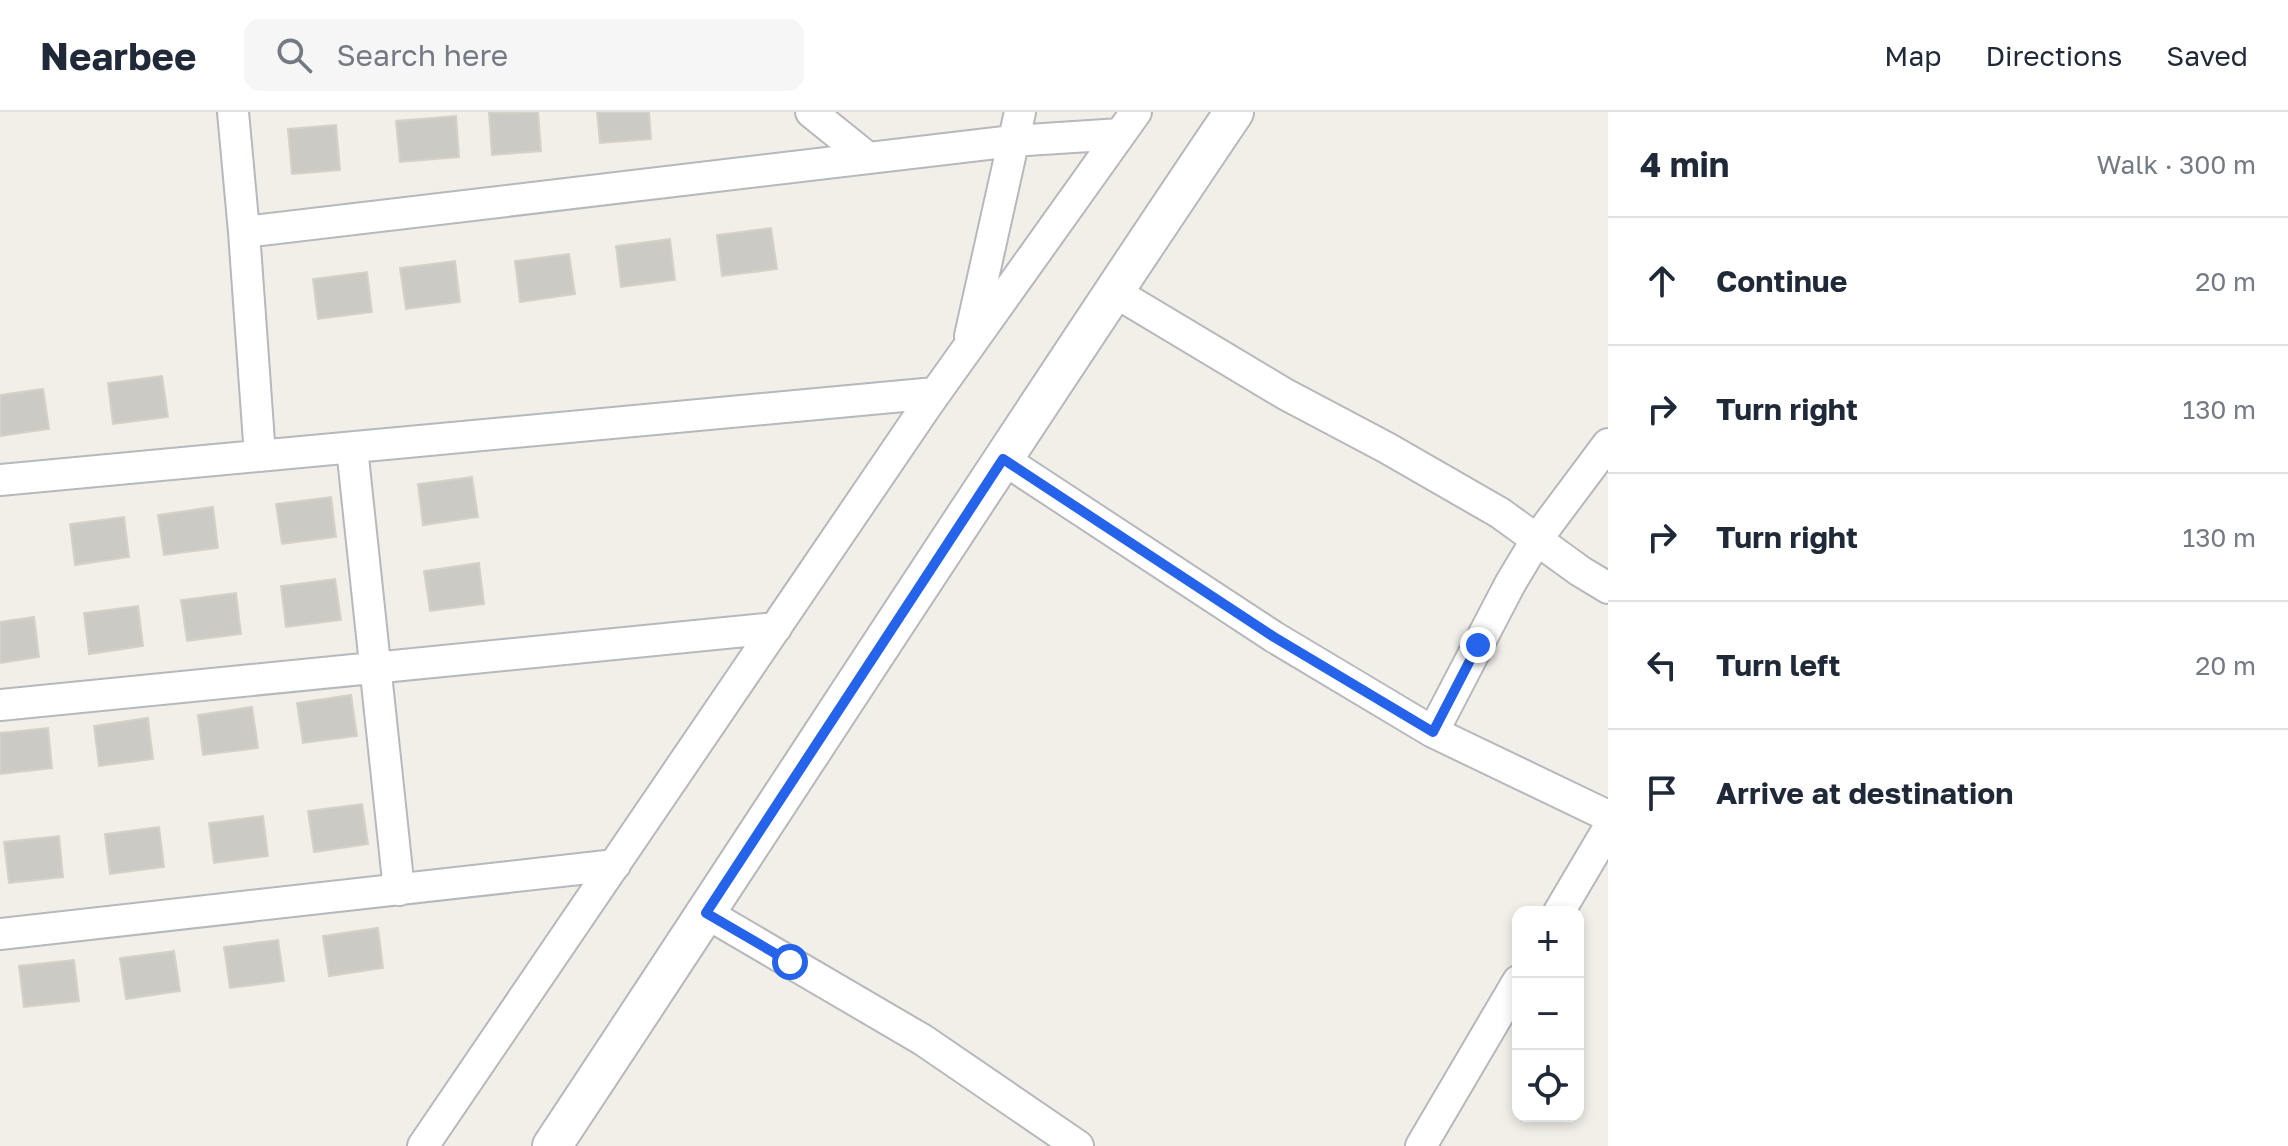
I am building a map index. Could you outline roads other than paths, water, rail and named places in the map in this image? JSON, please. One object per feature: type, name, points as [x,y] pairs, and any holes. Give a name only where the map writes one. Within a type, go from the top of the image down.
[{"type":"street","points":[[233,112],[260,456]]},
{"type":"street","points":[[811,112],[868,158]]},
{"type":"street","points":[[967,349],[1020,112]]},
{"type":"street","points":[[552,1146],[1113,291],[1234,112]]},
{"type":"street","points":[[244,232],[1013,141],[1128,123]]},
{"type":"street","points":[[423,1146],[935,393],[1128,123]]},
{"type":"street","points":[[1113,291],[1285,394],[1500,513],[1608,588]]},
{"type":"street","points":[[0,480],[935,393]]},
{"type":"street","points":[[1433,732],[1510,584],[1537,539],[1608,444]]},
{"type":"street","points":[[352,448],[399,890]]},
{"type":"street","points":[[1003,459],[1274,637],[1433,732],[1608,816]]},
{"type":"street","points":[[0,705],[776,628]]},
{"type":"street","points":[[1563,906],[1608,829]]},
{"type":"street","points":[[0,934],[615,865]]},
{"type":"street","points":[[706,913],[923,1040],[1078,1146]]},
{"type":"street","points":[[1421,1146],[1512,991]]}]
